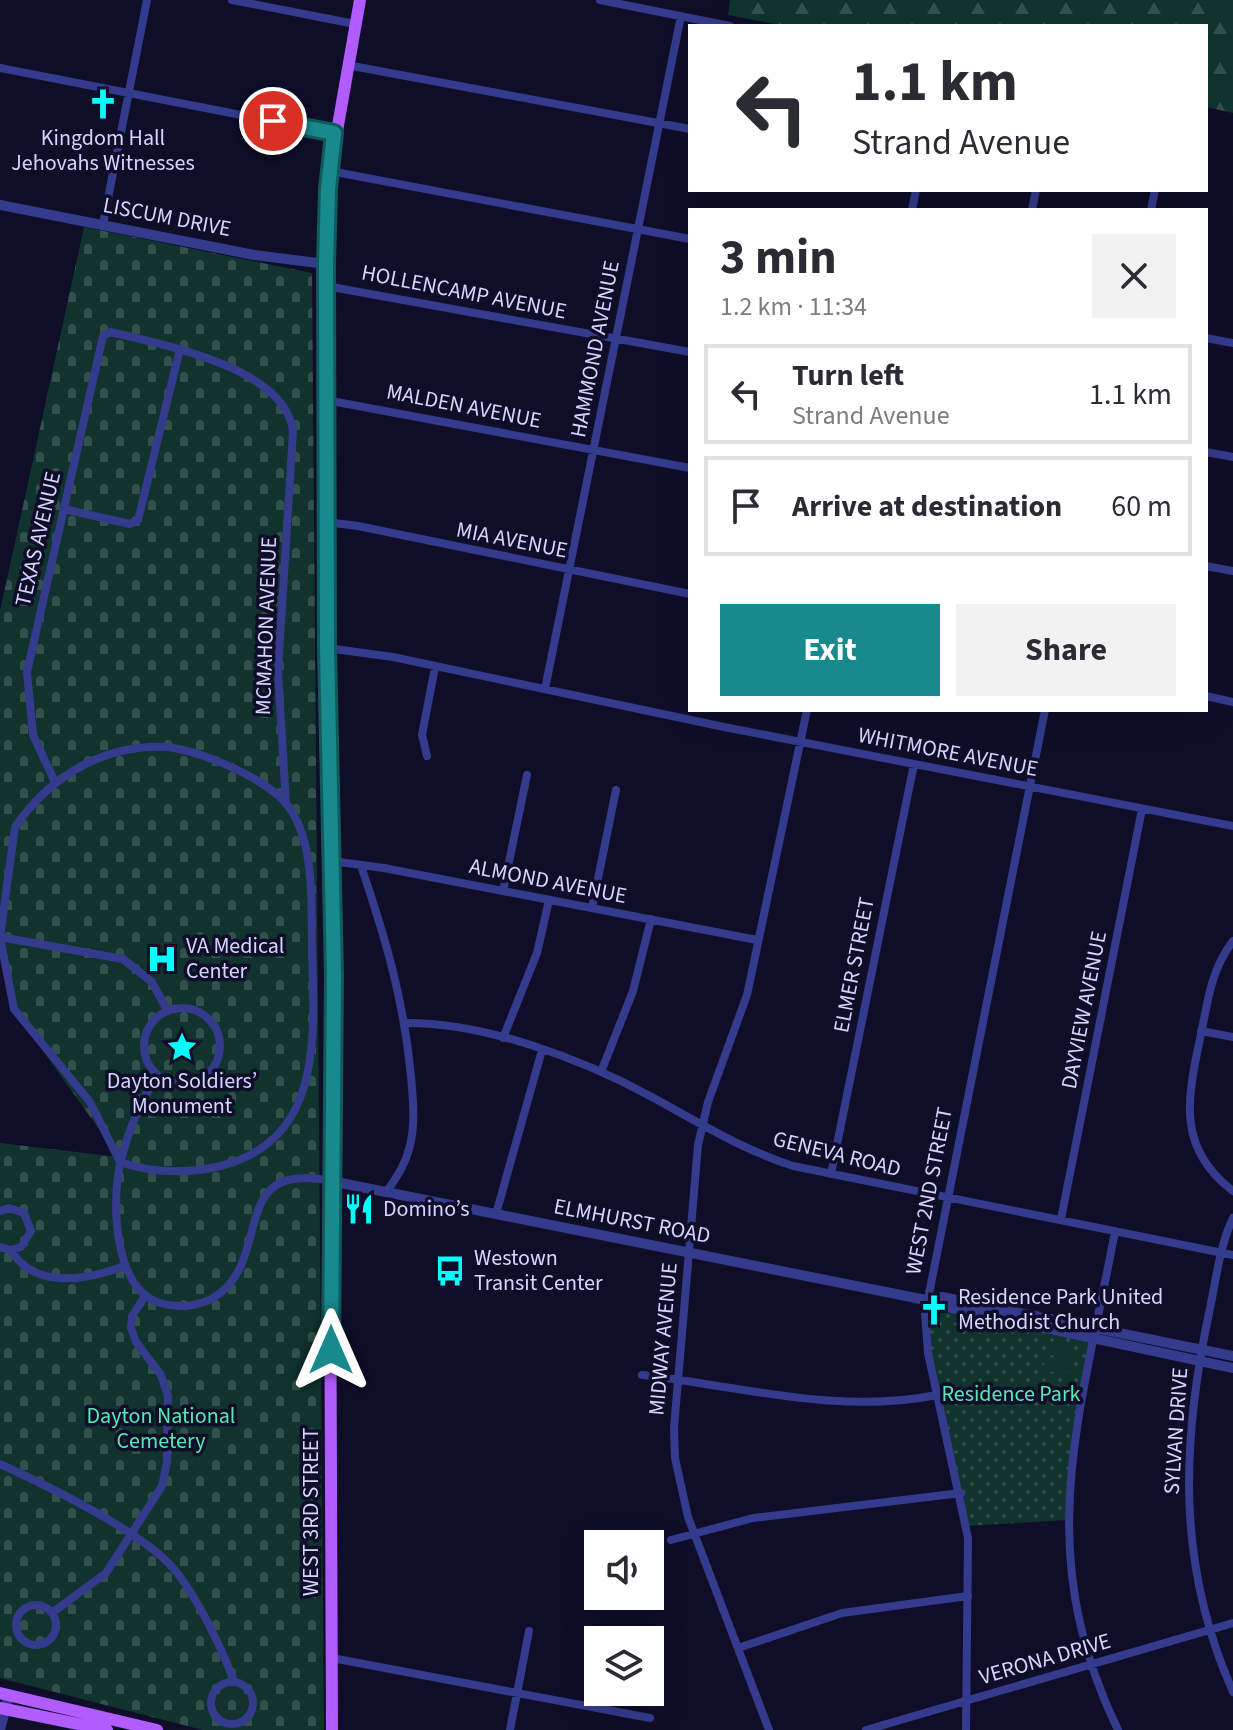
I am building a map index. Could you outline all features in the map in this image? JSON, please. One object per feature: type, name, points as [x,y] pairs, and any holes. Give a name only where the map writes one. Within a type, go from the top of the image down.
[{"type":"main road","name":"WEST 3RD STREET","points":[[332,1730],[332,861],[327,648],[326,264],[334,133],[360,0]]},
{"type":"main road","points":[[5,1694],[157,1730]]},
{"type":"main road","points":[[3,1709],[107,1730]]},
{"type":"street","points":[[103,224],[147,0]]},
{"type":"street","points":[[232,0],[355,24]]},
{"type":"street","points":[[600,0],[720,24]]},
{"type":"street","name":"HAMMOND AVENUE","points":[[545,689],[681,16]]},
{"type":"street","points":[[347,65],[688,129]]},
{"type":"street","points":[[0,68],[334,133]]},
{"type":"street","points":[[330,171],[688,239]]},
{"type":"street","name":"LISCUM DRIVE","points":[[0,205],[266,257],[326,264]]},
{"type":"street","name":"HOLLENCAMP AVENUE","points":[[326,286],[688,352]]},
{"type":"street","name":"TEXAS AVENUE","points":[[55,782],[36,746],[27,689],[30,650],[103,336],[111,332],[180,349]]},
{"type":"street","points":[[1208,338],[1233,343]]},
{"type":"street","points":[[64,509],[130,524],[138,520],[180,349]]},
{"type":"street","name":"MCMAHON AVENUE","points":[[120,1162],[180,1172],[235,1162],[275,1140],[302,1096],[310,1064],[311,903],[304,850],[286,804],[278,671],[293,431],[291,417],[277,396],[254,380],[180,349]]},
{"type":"street","name":"MALDEN AVENUE","points":[[326,400],[688,468]]},
{"type":"street","points":[[1208,452],[1233,457]]},
{"type":"street","name":"MIA AVENUE","points":[[326,522],[688,594]]},
{"type":"street","points":[[1208,566],[1233,571]]},
{"type":"street","name":"WHITMORE AVENUE","points":[[327,648],[339,647],[1233,826]]},
{"type":"street","points":[[427,756],[422,730],[435,667]]},
{"type":"street","points":[[1208,696],[1233,702]]},
{"type":"street","name":"MIDWAY AVENUE","points":[[769,1730],[694,1533],[682,1498],[675,1458],[688,1253],[702,1126],[743,1010],[807,712]]},
{"type":"street","name":"WEST 2ND STREET","points":[[966,1730],[968,1538],[961,1493],[925,1335],[926,1300],[1045,712]]},
{"type":"street","points":[[120,1162],[90,1102],[15,1012],[0,937],[15,827],[55,782],[107,754],[136,748],[168,747],[217,761],[286,804]]},
{"type":"street","name":"ELMER STREET","points":[[831,1174],[914,764]]},
{"type":"street","points":[[503,891],[527,775]]},
{"type":"street","points":[[592,908],[616,790]]},
{"type":"street","name":"DAYVIEW AVENUE","points":[[1061,1219],[1142,809]]},
{"type":"street","name":"ALMOND AVENUE","points":[[332,861],[757,940]]},
{"type":"street","points":[[361,866],[391,952],[405,1023],[412,1091],[412,1137],[406,1159],[386,1193]]},
{"type":"street","points":[[503,1038],[537,953],[549,900]]},
{"type":"street","points":[[601,1072],[633,991],[651,919]]},
{"type":"street","points":[[0,937],[129,962],[152,982],[167,1010]]},
{"type":"street","points":[[1233,941],[1213,974],[1189,1093],[1190,1126],[1207,1166],[1233,1191]]},
{"type":"street","points":[[187,1009],[204,1015],[219,1034],[220,1053],[211,1071],[197,1081],[176,1083],[157,1076],[148,1061],[145,1042],[154,1021],[167,1010],[187,1009]]},
{"type":"street","name":"GENEVA ROAD","points":[[405,1023],[503,1038],[542,1050],[601,1072],[760,1154],[831,1174],[1233,1255]]},
{"type":"street","points":[[1201,1031],[1233,1037]]},
{"type":"street","points":[[496,1214],[542,1050]]},
{"type":"street","points":[[157,1076],[142,1104],[120,1162],[119,1237],[124,1266],[145,1296],[165,1304],[186,1306],[219,1294],[241,1266],[257,1207],[265,1193],[289,1179],[331,1181]]},
{"type":"street","name":"ELMHURST ROAD","points":[[331,1181],[926,1300],[942,1297],[1233,1368]]},
{"type":"street","points":[[0,1211],[19,1210],[31,1226],[25,1244],[11,1250]]},
{"type":"street","name":"SYLVAN DRIVE","points":[[1233,1218],[1222,1253],[1199,1361],[1189,1425],[1187,1498],[1194,1563],[1211,1630],[1233,1692]]},
{"type":"street","points":[[1115,1231],[1070,1466],[1066,1520],[1072,1592],[1090,1665],[1118,1730]]},
{"type":"street","points":[[0,1247],[11,1250],[24,1267],[63,1278],[93,1276],[124,1266]]},
{"type":"street","points":[[52,1613],[106,1573],[162,1486],[167,1462],[166,1388],[131,1328],[132,1316],[145,1296]]},
{"type":"street","name":"ELMHURST ROAD","points":[[1096,1333],[1233,1356]]},
{"type":"street","points":[[642,1375],[852,1404],[898,1402],[937,1395]]},
{"type":"street","points":[[0,1464],[132,1534],[154,1548],[177,1572],[223,1653],[234,1681],[250,1691],[253,1705],[241,1722],[227,1724],[215,1716],[212,1696],[220,1685],[234,1681]]},
{"type":"street","points":[[671,1540],[753,1518],[961,1493]]},
{"type":"street","points":[[738,1648],[842,1613],[968,1596]]},
{"type":"street","points":[[41,1605],[52,1613],[55,1631],[48,1641],[29,1644],[19,1635],[18,1616],[28,1606],[41,1605]]},
{"type":"street","name":"VERONA DRIVE","points":[[866,1730],[1233,1623]]},
{"type":"street","points":[[510,1730],[529,1631]]},
{"type":"street","points":[[332,1658],[650,1718]]},
{"type":"street","points":[[0,1730],[5,1694]]},
{"type":"green space","points":[[730,0],[1233,0],[1233,113],[1208,107],[1208,24],[775,24],[728,15]]},
{"type":"green space","name":"Dayton National Cemetery","points":[[84,227],[312,273],[324,1730],[203,1730],[0,1678],[0,1143],[119,1157],[15,1012],[0,936],[0,611]]},
{"type":"green space","name":"Residence Park","points":[[926,1300],[1095,1339],[1066,1520],[966,1526],[928,1353]]},
{"type":"green space","points":[[1048,1341],[1074,1346],[1072,1359],[1046,1354]]},
{"type":"green space","points":[[1045,1357],[1071,1362],[1069,1375],[1043,1370]]},
{"type":"green space","points":[[1032,1379],[1057,1384],[1054,1398],[1029,1393]]},
{"type":"place","name":"Kingdom Hall Jehovahs Witnesses","points":[[103,104]]},
{"type":"place","name":"VA Medical Center","points":[[162,959]]},
{"type":"place","name":"Dayton Soldiers’ Monument","points":[[182,1047]]},
{"type":"place","name":"Domino’s","points":[[359,1209]]},
{"type":"place","name":"Westown Transit Center","points":[[450,1271]]},
{"type":"place","name":"Residence Park United Methodist Church","points":[[934,1310]]},
{"type":"route","points":[[273,121],[334,133],[328,189],[326,264],[327,648],[334,975],[331,1350]]}]
